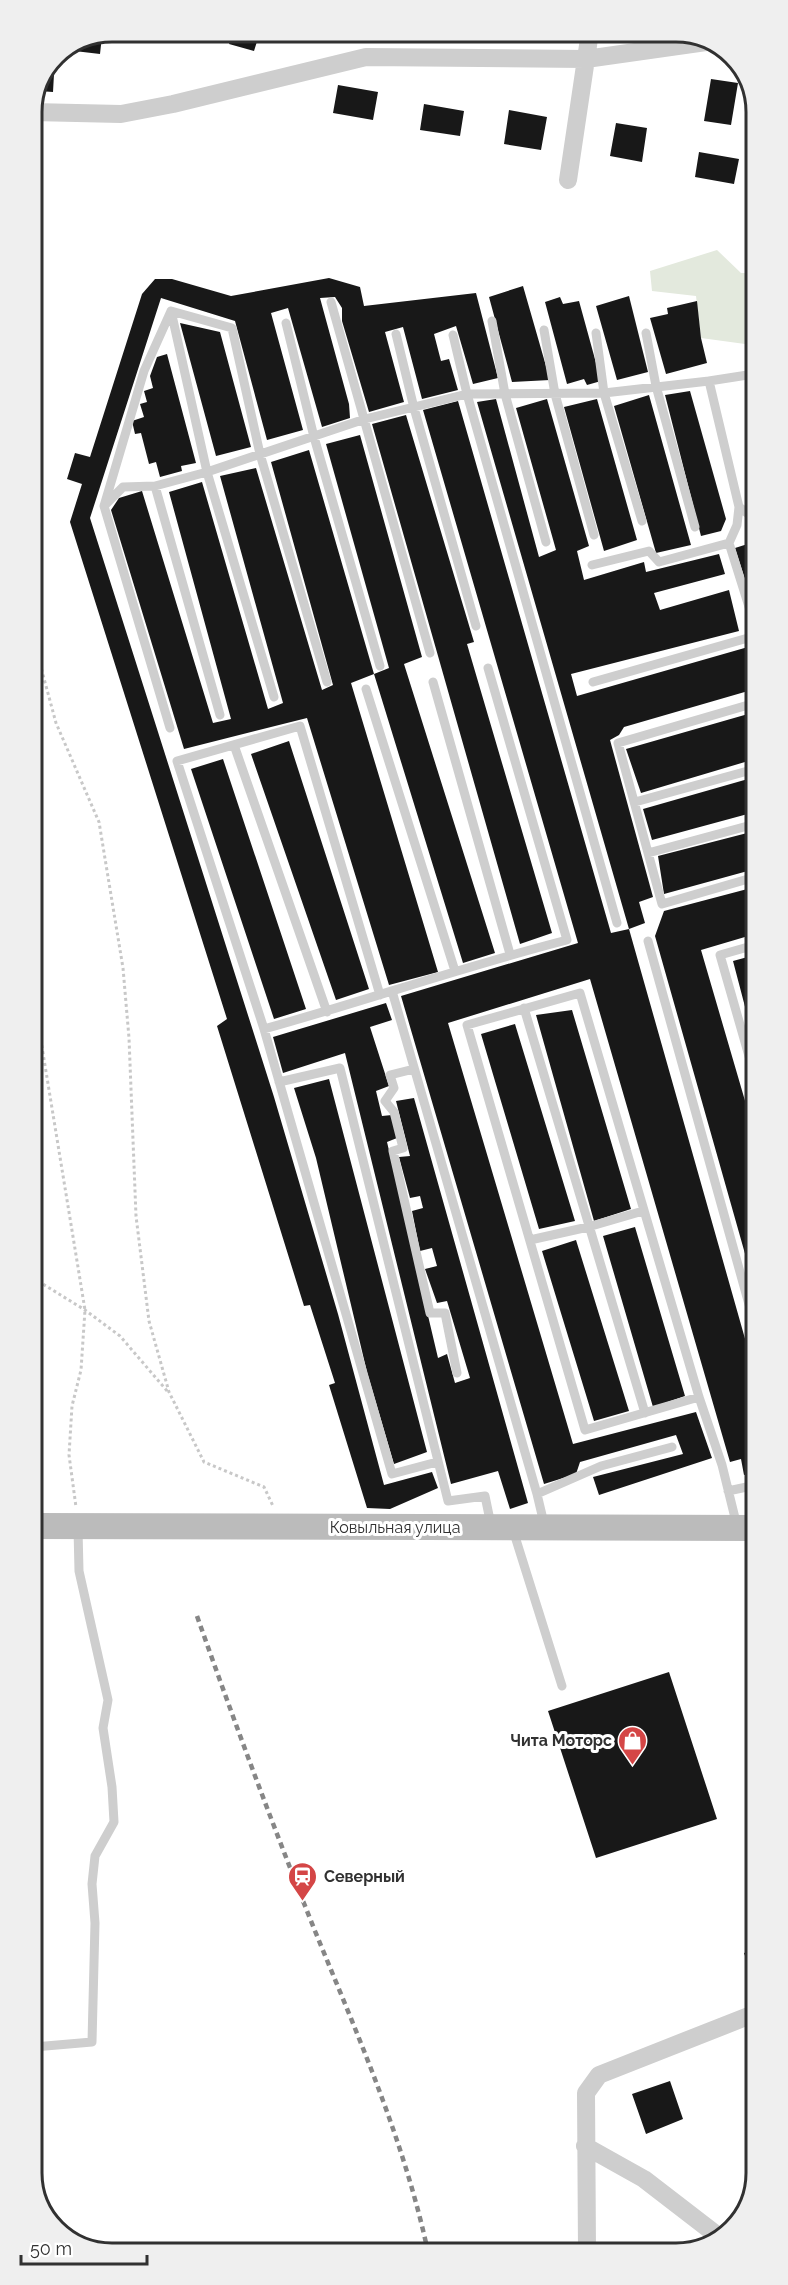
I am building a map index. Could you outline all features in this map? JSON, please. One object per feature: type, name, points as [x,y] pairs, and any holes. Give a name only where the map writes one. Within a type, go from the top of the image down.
[{"type":"main road","name":"Ковыльная улица","points":[[42,1526],[746,1528]]},
{"type":"street","points":[[568,180],[589,42]]},
{"type":"street","points":[[42,112],[121,114],[173,104],[366,57],[586,59],[693,44]]},
{"type":"street","points":[[586,2243],[586,2093],[599,2074],[746,2017]]},
{"type":"street","points":[[585,2146],[644,2179],[713,2232]]},
{"type":"lane","points":[[331,302],[430,653]]},
{"type":"lane","points":[[171,311],[231,328],[260,454],[327,682]]},
{"type":"lane","points":[[171,311],[207,472],[274,697]]},
{"type":"lane","points":[[170,728],[104,506],[144,371],[171,311]]},
{"type":"lane","points":[[492,321],[505,394],[546,543]]},
{"type":"lane","points":[[286,323],[314,437],[380,666]]},
{"type":"lane","points":[[544,330],[555,394],[594,535]]},
{"type":"lane","points":[[596,333],[604,393],[642,521]]},
{"type":"lane","points":[[646,333],[657,386],[695,527]]},
{"type":"lane","points":[[396,334],[414,408],[476,626]]},
{"type":"lane","points":[[453,335],[467,394],[617,923]]},
{"type":"lane","points":[[104,506],[123,488],[155,486],[207,472],[364,419],[467,394],[604,393],[746,375]]},
{"type":"lane","points":[[709,381],[739,507],[737,525],[729,543],[746,599]]},
{"type":"lane","points":[[155,486],[220,715]]},
{"type":"lane","points":[[739,507],[746,512]]},
{"type":"lane","points":[[592,565],[649,551],[659,562],[729,543]]},
{"type":"lane","points":[[593,682],[746,638]]},
{"type":"lane","points":[[264,1029],[327,1012],[510,954],[567,940],[488,668]]},
{"type":"lane","points":[[433,682],[510,954]]},
{"type":"lane","points":[[366,689],[455,971]]},
{"type":"lane","points":[[746,706],[618,743],[662,904],[746,880]]},
{"type":"lane","points":[[380,995],[300,726],[177,760],[264,1029],[392,1474],[437,1462]]},
{"type":"lane","points":[[234,745],[327,1012]]},
{"type":"lane","points":[[634,802],[746,772]]},
{"type":"lane","points":[[648,852],[746,826]]},
{"type":"lane","points":[[648,941],[746,1294]]},
{"type":"lane","points":[[746,948],[720,955],[746,1046]]},
{"type":"lane","points":[[392,991],[537,1494],[542,1515],[542,1528]]},
{"type":"lane","points":[[699,1397],[585,1430],[466,1025],[580,993],[728,1491],[746,1526]]},
{"type":"lane","points":[[524,1008],[645,1413]]},
{"type":"lane","points":[[279,1082],[340,1068],[448,1501],[485,1496],[502,1528],[562,1686]]},
{"type":"lane","points":[[414,1069],[390,1075],[394,1088],[385,1101],[394,1112],[403,1148],[393,1151],[430,1313],[445,1313],[457,1372]]},
{"type":"lane","points":[[530,1240],[644,1211]]},
{"type":"lane","points":[[537,1494],[601,1466],[672,1447]]},
{"type":"lane","points":[[728,1491],[746,1487]]},
{"type":"lane","points":[[42,2046],[92,2042],[95,1923],[92,1884],[95,1856],[114,1822],[112,1787],[103,1728],[108,1700],[79,1571],[78,1526]]},
{"type":"path","points":[[42,671],[56,723],[99,822],[123,968],[129,1038],[136,1216],[148,1309],[169,1392],[204,1462],[264,1487],[282,1526]]},
{"type":"path","points":[[42,1047],[85,1310],[81,1370],[72,1406],[69,1455],[78,1526]]},
{"type":"path","points":[[42,1284],[85,1310],[120,1336],[169,1392]]},
{"type":"shaded area","points":[[717,250],[741,273],[746,273],[746,344],[701,338],[696,296],[652,291],[650,271]]},
{"type":"building","points":[[230,42],[257,42],[254,51],[229,44]]},
{"type":"building","points":[[101,43],[100,54],[78,51]]},
{"type":"building","points":[[54,73],[53,92],[45,91]]},
{"type":"building","points":[[711,79],[738,83],[731,125],[704,121]]},
{"type":"building","points":[[338,85],[378,92],[373,120],[333,113]]},
{"type":"building","points":[[424,104],[464,111],[460,136],[420,130]]},
{"type":"building","points":[[509,110],[547,117],[541,150],[504,144]]},
{"type":"building","points":[[616,123],[647,128],[642,162],[610,156]]},
{"type":"building","points":[[699,152],[739,159],[734,184],[695,177]]},
{"type":"building","points":[[329,278],[360,287],[364,306],[476,293],[498,378],[473,384],[456,326],[434,334],[441,361],[449,359],[458,390],[422,399],[403,327],[385,332],[404,402],[369,412],[342,321],[342,308],[335,297],[320,298],[349,404],[350,418],[322,427],[288,308],[271,313],[303,430],[267,440],[235,321],[161,298],[90,518],[274,1097],[338,1314],[384,1485],[432,1472],[438,1488],[390,1509],[367,1508],[329,1385],[335,1383],[310,1305],[304,1306],[217,1026],[227,1019],[70,522],[82,484],[67,479],[75,453],[90,457],[142,294],[155,279],[172,279],[231,296]]},
{"type":"building","points":[[523,286],[550,380],[512,382],[489,297]]},
{"type":"building","points":[[629,296],[648,372],[617,380],[596,306]]},
{"type":"building","points":[[560,297],[563,304],[579,301],[601,381],[587,385],[584,379],[567,384],[545,302]]},
{"type":"building","points":[[697,301],[701,338],[707,363],[666,374],[650,318],[668,314],[667,308]]},
{"type":"building","points":[[180,323],[220,332],[251,447],[216,456]]},
{"type":"building","points":[[167,354],[196,463],[181,466],[182,471],[160,477],[156,462],[149,464],[141,433],[135,434],[132,421],[144,417],[140,404],[147,402],[144,391],[153,388],[150,376],[157,357]]},
{"type":"building","points":[[690,391],[726,519],[721,531],[701,536],[665,395]]},
{"type":"building","points":[[649,395],[691,545],[656,553],[614,406]]},
{"type":"building","points":[[496,399],[539,557],[556,550],[516,408],[547,399],[589,546],[577,551],[584,580],[644,562],[646,572],[719,554],[725,574],[654,593],[660,610],[729,590],[739,631],[571,674],[577,696],[746,648],[746,692],[624,727],[619,735],[610,740],[653,897],[639,902],[645,923],[629,929],[477,402]]},
{"type":"building","points":[[597,399],[637,540],[604,551],[564,407]]},
{"type":"building","points":[[458,401],[611,933],[629,929],[746,1342],[746,1474],[744,1475],[741,1459],[730,1462],[590,979],[448,1023],[573,1444],[696,1412],[712,1458],[599,1495],[593,1477],[683,1454],[676,1435],[580,1462],[576,1474],[544,1484],[401,996],[578,943],[423,410]]},
{"type":"building","points":[[406,415],[474,642],[467,644],[552,933],[520,944],[372,424]]},
{"type":"building","points":[[360,435],[422,657],[404,664],[495,953],[463,963],[374,674],[389,668],[326,444]]},
{"type":"building","points":[[309,450],[374,674],[351,683],[438,972],[389,985],[307,718],[184,749],[111,510],[119,498],[142,491],[213,723],[231,719],[169,492],[202,482],[268,709],[283,703],[220,476],[256,468],[322,690],[333,685],[271,462]]},
{"type":"building","points":[[746,545],[746,583],[735,548]]},
{"type":"building","points":[[746,715],[746,762],[641,793],[626,749]]},
{"type":"building","points":[[289,741],[369,989],[336,1000],[251,754]]},
{"type":"building","points":[[223,759],[306,1009],[274,1019],[191,769]]},
{"type":"building","points":[[746,780],[746,814],[652,840],[643,809]]},
{"type":"building","points":[[746,833],[746,871],[664,894],[658,856]]},
{"type":"building","points":[[746,889],[746,937],[701,950],[746,1104],[746,1257],[655,936],[664,911]]},
{"type":"building","points":[[746,957],[746,1011],[733,961]]},
{"type":"building","points":[[386,1003],[392,1020],[370,1027],[389,1086],[376,1091],[382,1116],[392,1115],[397,1138],[387,1142],[438,1358],[447,1354],[455,1383],[470,1378],[447,1301],[437,1303],[425,1269],[437,1266],[432,1248],[420,1251],[412,1211],[423,1208],[420,1196],[410,1198],[399,1157],[410,1156],[396,1101],[414,1098],[528,1503],[510,1509],[498,1471],[451,1484],[345,1053],[283,1073],[273,1037]]},
{"type":"building","points":[[572,1010],[631,1209],[594,1221],[536,1015]]},
{"type":"building","points":[[515,1024],[575,1221],[539,1229],[481,1034]]},
{"type":"building","points":[[329,1079],[427,1452],[394,1464],[367,1372],[316,1158],[294,1088]]},
{"type":"building","points":[[635,1227],[685,1396],[653,1407],[603,1236]]},
{"type":"building","points":[[576,1240],[629,1411],[594,1421],[542,1251]]},
{"type":"building","name":"Чита Моторс","points":[[669,1672],[717,1819],[596,1858],[548,1711]]},
{"type":"building","points":[[670,2081],[683,2119],[646,2134],[632,2094]]},
{"type":"railway","points":[[197,1616],[284,1852],[379,2089],[406,2169],[426,2243]]},
{"type":"place","name":"Чита Моторс","points":[[633,1766]]},
{"type":"place","name":"Северный","points":[[303,1902]]}]
